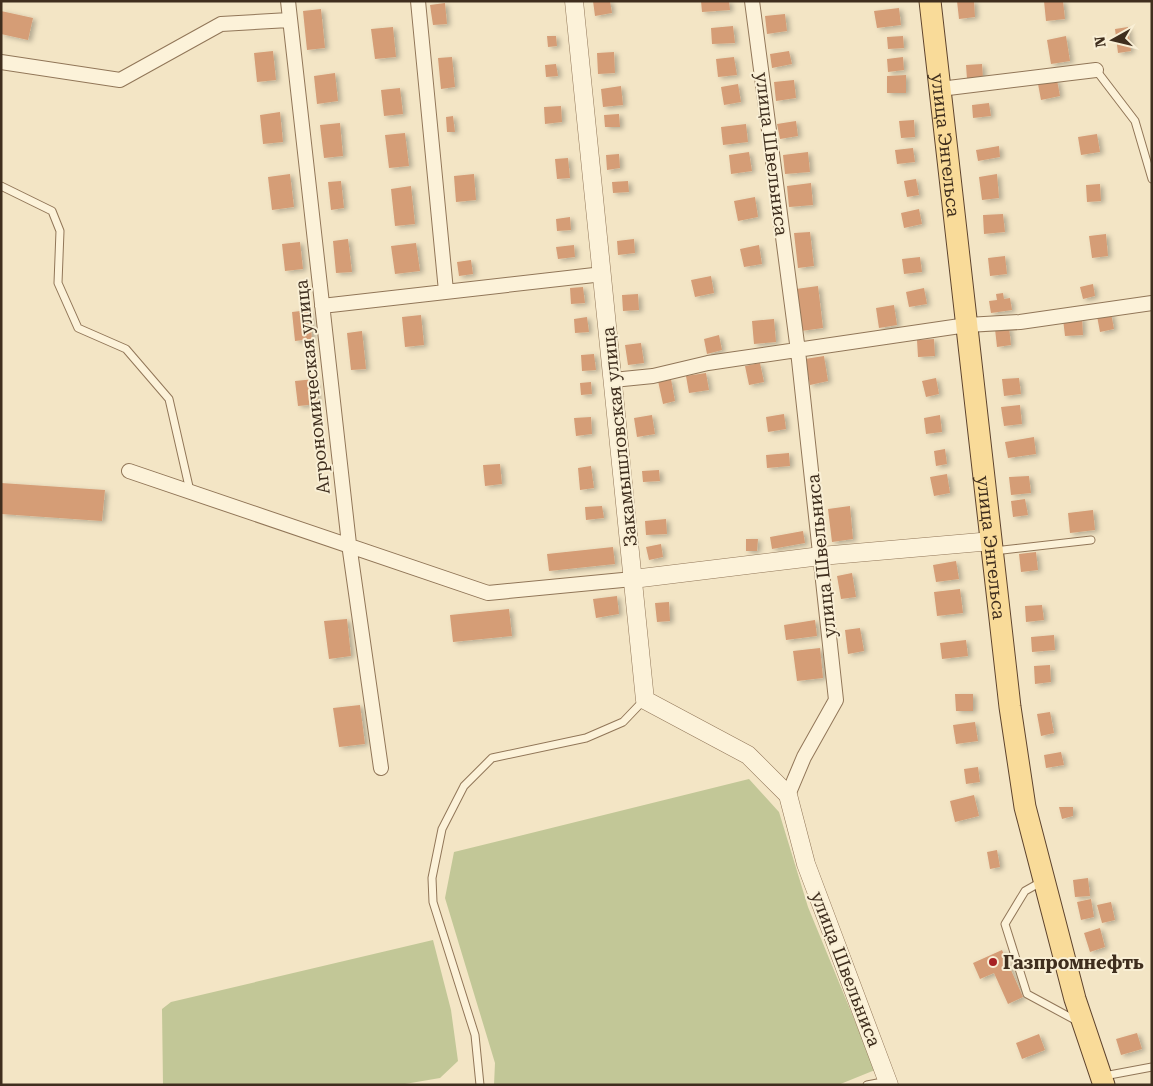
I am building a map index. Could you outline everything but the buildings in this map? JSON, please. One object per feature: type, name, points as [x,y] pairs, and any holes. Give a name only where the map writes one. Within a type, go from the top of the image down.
[{"type":"main road","name":"улица Энгельса","points":[[930,1],[1010,707],[1024,798],[1044,880],[1084,1024],[1103,1081]]},
{"type":"street","name":"Агрономическая улица","points":[[288,1],[349,544],[381,768]]},
{"type":"street","points":[[418,1],[446,292]]},
{"type":"street","name":"Закамышловская улица","points":[[574,1],[645,700]]},
{"type":"street","name":"улица Швельниса","points":[[752,1],[798,351],[836,700],[804,757],[788,795],[806,864],[889,1083]]},
{"type":"street","points":[[1,62],[120,80],[222,24],[289,20]]},
{"type":"street","points":[[940,89],[1096,70]]},
{"type":"street","points":[[322,306],[603,274]]},
{"type":"street","points":[[613,380],[653,376],[708,363],[967,325],[1020,322],[1152,302]]},
{"type":"street","points":[[130,471],[349,544],[488,593],[633,579],[821,556],[993,546]]},
{"type":"street","points":[[645,700],[748,755],[788,795]]},
{"type":"lane","points":[[1096,70],[1135,121],[1152,179]]},
{"type":"lane","points":[[1,186],[52,211],[60,231],[58,283],[78,328],[126,349],[169,399],[190,491]]},
{"type":"lane","points":[[993,546],[1091,540]]},
{"type":"lane","points":[[480,1085],[475,1035],[433,902],[432,878],[442,829],[464,786],[492,758],[586,738],[624,722],[645,700]]},
{"type":"lane","points":[[1044,880],[1025,892],[1005,924],[1027,994],[1084,1024]]},
{"type":"lane","points":[[1103,1081],[1152,1067]]},
{"type":"lane","points":[[867,1085],[889,1083]]},
{"type":"green space","points":[[749,779],[779,812],[808,907],[875,1070],[838,1085],[494,1085],[495,1063],[445,898],[454,852]]},
{"type":"green space","points":[[433,940],[451,1010],[458,1061],[440,1078],[399,1085],[163,1085],[162,1009],[171,1002]]},
{"type":"place","name":"Газпромнефть","points":[[993,962]]}]
